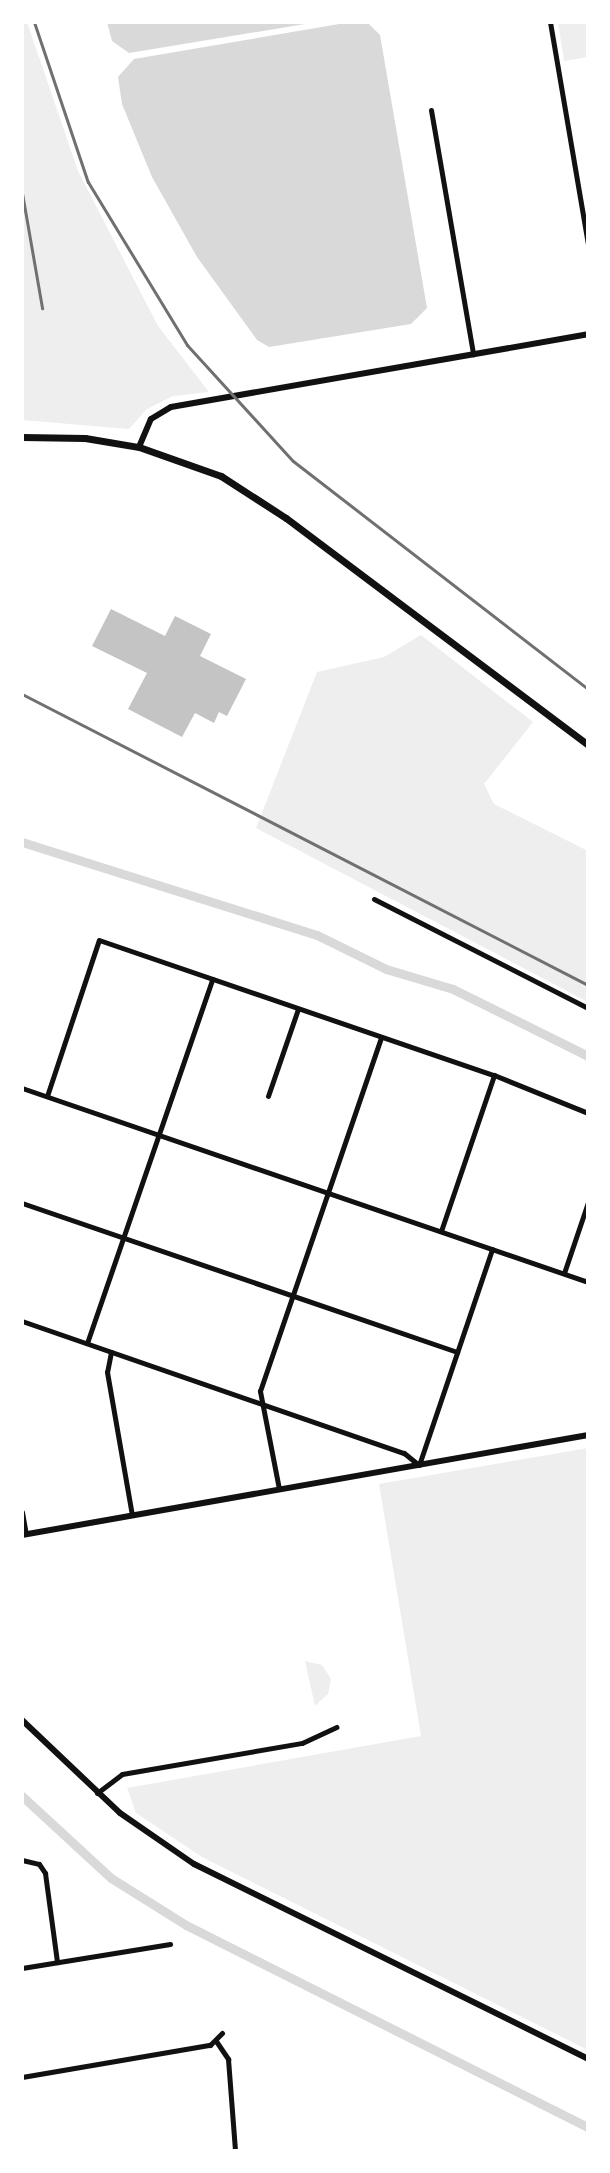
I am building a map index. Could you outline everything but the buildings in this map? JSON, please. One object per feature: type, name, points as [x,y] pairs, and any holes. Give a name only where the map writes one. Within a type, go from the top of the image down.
[{"type":"main road","points":[[22,437],[85,438],[139,447],[221,476],[286,518],[588,745]]},
{"type":"street","points":[[550,22],[588,244]]},
{"type":"street","points":[[431,110],[473,354]]},
{"type":"street","points":[[139,447],[151,419],[171,407],[588,334]]},
{"type":"street","points":[[374,899],[588,1008]]},
{"type":"street","points":[[47,1096],[99,940],[494,1075],[588,1113]]},
{"type":"street","points":[[87,1343],[212,979]]},
{"type":"street","points":[[268,1096],[298,1009]]},
{"type":"street","points":[[279,1489],[260,1403],[293,1295],[381,1037]]},
{"type":"street","points":[[441,1231],[494,1075]]},
{"type":"street","points":[[22,1088],[588,1282]]},
{"type":"street","points":[[564,1274],[588,1202]]},
{"type":"street","points":[[22,1203],[457,1352]]},
{"type":"street","points":[[419,1465],[492,1249]]},
{"type":"street","points":[[22,1321],[404,1453],[419,1465]]},
{"type":"street","points":[[111,1352],[107,1372],[132,1515]]},
{"type":"street","points":[[22,1512],[24,1534],[588,1435]]},
{"type":"street","points":[[22,1720],[96,1793],[194,1864],[588,2059]]},
{"type":"street","points":[[96,1793],[122,1774],[302,1743],[336,1727]]},
{"type":"street","points":[[22,1860],[39,1864],[57,1962]]},
{"type":"street","points":[[22,1968],[170,1944]]},
{"type":"street","points":[[22,2077],[216,2041],[222,2033]]},
{"type":"street","points":[[216,2041],[228,2059],[235,2151]]},
{"type":"shaded area","points":[[22,22],[27,22],[78,171],[158,326],[209,392],[173,396],[147,409],[129,429],[22,420]]},
{"type":"shaded area","points":[[107,22],[317,22],[129,53],[112,41]]},
{"type":"shaded area","points":[[351,22],[367,22],[380,35],[427,308],[411,324],[269,347],[257,340],[197,257],[152,177],[122,104],[118,77],[134,59]]},
{"type":"shaded area","points":[[558,22],[588,22],[588,57],[564,61]]},
{"type":"shaded area","points":[[421,635],[533,722],[484,784],[494,804],[588,851],[588,1002],[256,828],[317,672],[384,657]]},
{"type":"shaded area","points":[[588,1448],[588,2050],[202,1857],[136,1813],[127,1788],[421,1736],[379,1484]]},
{"type":"shaded area","points":[[305,1661],[322,1665],[331,1679],[328,1694],[315,1706]]},
{"type":"waterway","points":[[22,842],[317,935],[386,969],[453,989],[588,1056]]},
{"type":"waterway","points":[[22,1796],[111,1878],[186,1925],[588,2127]]},
{"type":"railway","points":[[34,22],[88,182],[187,345],[293,461],[588,689]]},
{"type":"railway","points":[[22,193],[42,308]]},
{"type":"railway","points":[[22,694],[588,985]]}]
